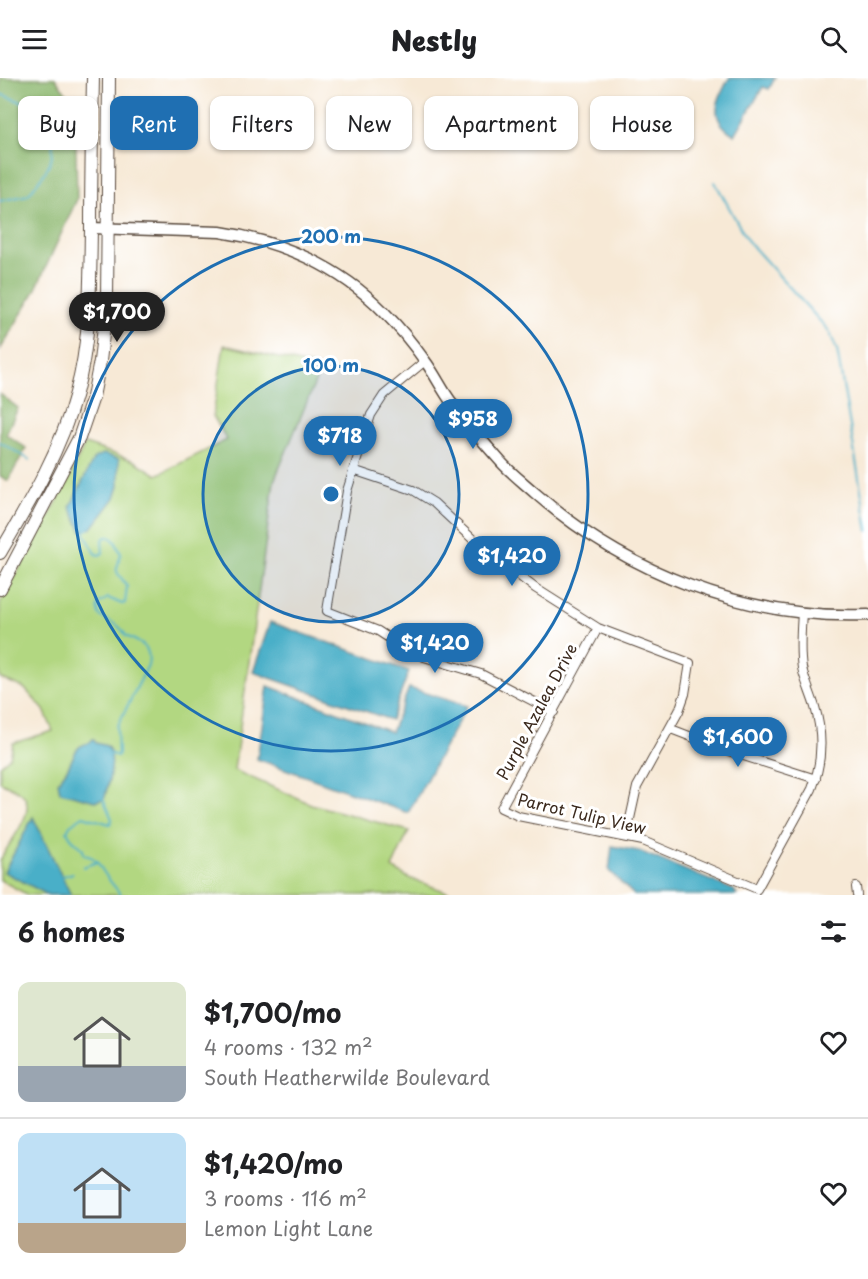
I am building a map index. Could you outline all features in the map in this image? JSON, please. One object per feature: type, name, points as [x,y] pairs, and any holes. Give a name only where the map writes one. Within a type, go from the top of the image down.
[{"type":"main road","points":[[0,553],[30,502],[64,431],[77,392],[84,357],[91,299],[93,78]]},
{"type":"main road","points":[[2,581],[79,438],[93,397],[107,300],[109,78]]},
{"type":"street","points":[[91,228],[220,231],[279,245],[322,264],[351,284],[384,312],[425,361],[451,402],[503,465],[563,517],[612,549],[697,588],[752,604],[802,612],[868,615]]},
{"type":"street","points":[[425,361],[384,395],[371,415],[347,490],[327,611],[378,630],[404,648],[424,657],[481,674],[554,712]]},
{"type":"street","points":[[353,470],[412,490],[434,503],[480,546],[535,588],[598,628],[690,663],[685,694],[671,729],[637,787],[626,837]]},
{"type":"street","points":[[671,729],[728,751],[816,779],[821,739],[815,707],[802,666],[802,612]]},
{"type":"street","name":"Purple Azalea Drive","points":[[501,808],[598,628]]},
{"type":"street","name":"Parrot Tulip View","points":[[501,808],[518,816],[643,841],[757,889],[816,779]]},
{"type":"green space","points":[[0,78],[55,78],[69,96],[18,96],[18,150],[76,150],[77,199],[35,291],[0,350]]},
{"type":"green space","points":[[224,345],[321,368],[274,481],[234,770],[311,804],[409,831],[392,868],[409,878],[455,895],[28,895],[0,880],[0,861],[25,818],[27,808],[26,800],[21,793],[0,782],[0,765],[10,757],[13,743],[53,731],[44,710],[24,688],[0,678],[0,603],[58,500],[85,444],[135,461],[157,475],[227,440],[213,416]]},
{"type":"green space","points":[[0,394],[18,408],[6,434],[26,448],[8,481],[0,476]]},
{"type":"water","points":[[729,78],[775,78],[769,89],[763,87],[735,135],[721,123],[717,109]]},
{"type":"water","points":[[103,454],[119,459],[119,486],[115,498],[92,528],[82,531],[70,507],[94,458]]},
{"type":"water","points":[[270,622],[409,671],[391,720],[253,672]]},
{"type":"water","points":[[268,686],[391,732],[409,688],[467,706],[408,813],[257,759]]},
{"type":"water","points":[[93,739],[96,743],[107,746],[110,751],[111,771],[105,797],[95,801],[60,792],[58,782],[75,753]]},
{"type":"water","points":[[33,817],[71,895],[48,895],[4,872]]},
{"type":"water","points":[[612,846],[639,851],[734,890],[737,895],[634,895],[609,871]]},
{"type":"waterway","points":[[0,94],[41,109],[51,119],[53,144],[48,167],[28,195],[0,201]]},
{"type":"waterway","points":[[715,182],[747,240],[829,331],[837,350],[868,531]]},
{"type":"waterway","points":[[0,442],[30,460]]},
{"type":"waterway","points":[[89,528],[84,532],[96,554],[103,553],[102,541],[105,537],[110,537],[115,541],[121,554],[117,571],[127,586],[125,603],[122,604],[108,598],[98,604],[99,615],[117,626],[126,636],[144,646],[149,659],[117,727],[118,756],[111,754],[109,756]]},
{"type":"waterway","points":[[103,798],[112,819],[110,824],[83,816],[70,825],[67,831],[83,849],[84,855],[92,857],[97,862],[121,895]]},
{"type":"waterway","points":[[83,867],[97,862]]},
{"type":"waterway","points":[[60,877],[73,873]]}]
